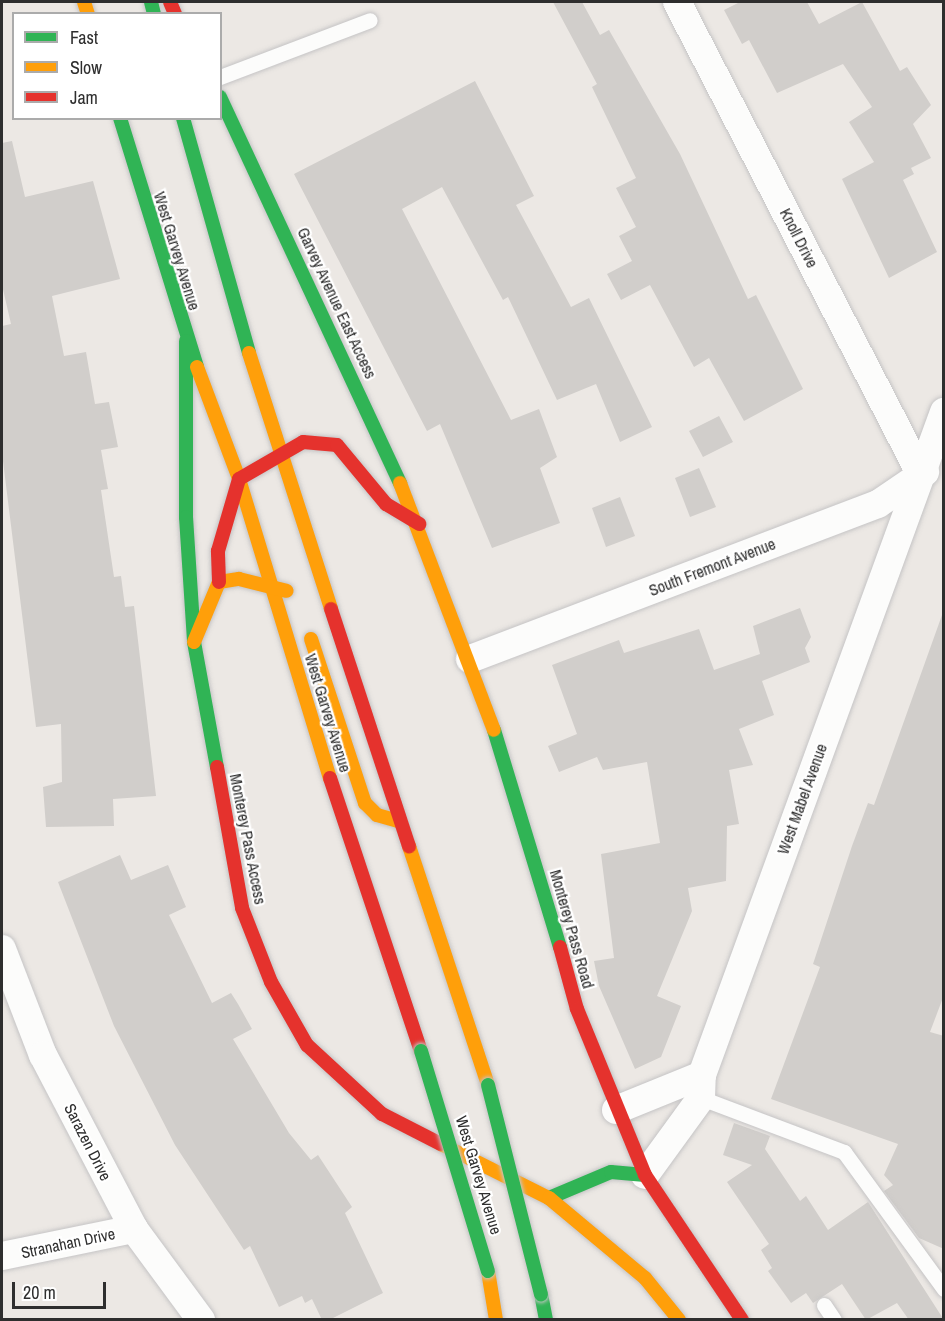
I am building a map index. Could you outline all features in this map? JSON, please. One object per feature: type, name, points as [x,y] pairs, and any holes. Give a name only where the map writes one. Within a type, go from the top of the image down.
[{"type":"main road","name":"Garvey Avenue East Access","points":[[222,101],[419,524]]},
{"type":"main road","name":"West Garvey Avenue","points":[[121,120],[186,339],[239,479],[422,1051],[488,1271],[496,1320]]},
{"type":"main road","name":"West Garvey Avenue","points":[[184,120],[280,457],[398,821],[488,1085],[546,1320]]},
{"type":"main road","name":"Monterey Pass Access","points":[[186,339],[186,517],[195,642],[242,908],[271,982],[308,1045],[382,1114],[549,1198]]},
{"type":"main road","points":[[195,642],[219,582],[218,551],[239,479],[303,442],[337,445],[386,504],[419,524]]},
{"type":"main road","name":"Monterey Pass Road","points":[[419,524],[470,659],[530,839],[578,1009],[616,1110],[645,1175],[741,1320]]},
{"type":"main road","points":[[219,582],[239,579],[286,589],[301,614],[365,803],[377,815],[398,821]]},
{"type":"main road","points":[[645,1175],[611,1172],[549,1198],[638,1271],[679,1320]]},
{"type":"street","name":"Knoll Drive","points":[[677,2],[921,475]]},
{"type":"street","name":"West Mabel Avenue","points":[[645,1175],[701,1087],[944,412]]},
{"type":"street","name":"South Fremont Avenue","points":[[470,659],[878,504],[944,457]]},
{"type":"street","name":"Sarazen Drive","points":[[2,949],[43,1055],[134,1229],[201,1320]]},
{"type":"street","points":[[616,1110],[701,1087]]},
{"type":"street","name":"Stranahan Drive","points":[[2,1256],[134,1229]]},
{"type":"lane","points":[[222,76],[370,20]]},
{"type":"lane","points":[[701,1087],[844,1152],[944,1289]]},
{"type":"lane","points":[[824,1305],[834,1320]]},
{"type":"building","points":[[553,2],[582,2],[600,35],[609,30],[680,154],[748,299],[756,295],[803,389],[744,421],[709,358],[694,367],[650,285],[621,300],[607,274],[632,261],[619,236],[636,227],[616,188],[636,178],[592,87],[597,84]]},
{"type":"building","points":[[740,2],[807,2],[819,24],[862,2],[900,71],[907,67],[931,105],[913,124],[931,158],[911,168],[914,174],[903,180],[937,252],[889,278],[842,179],[874,162],[849,122],[872,107],[843,64],[777,93],[749,40],[742,44],[724,10]]},
{"type":"building","points":[[475,81],[534,196],[516,205],[571,307],[589,298],[652,427],[620,442],[596,384],[557,400],[508,297],[503,300],[442,187],[402,209],[511,420],[539,409],[557,457],[540,468],[560,523],[492,548],[440,424],[427,431],[294,174]]},
{"type":"building","points":[[12,141],[25,197],[93,181],[120,279],[52,296],[64,356],[86,352],[95,404],[109,402],[118,447],[101,450],[108,489],[101,490],[114,577],[121,576],[125,607],[134,606],[156,796],[113,799],[114,826],[46,827],[43,787],[62,782],[61,724],[36,727],[2,453],[2,326],[11,324],[2,285],[2,143]]},
{"type":"building","points":[[719,416],[733,442],[703,457],[689,431]]},
{"type":"building","points":[[699,468],[716,507],[690,517],[675,478]]},
{"type":"building","points":[[620,497],[635,536],[606,547],[592,508]]},
{"type":"building","points":[[800,608],[811,637],[805,648],[810,662],[762,681],[774,715],[739,729],[753,765],[729,770],[739,824],[727,826],[726,881],[688,888],[692,911],[657,996],[681,1006],[661,1057],[635,1069],[599,986],[594,961],[614,958],[601,854],[660,843],[647,762],[603,770],[597,757],[559,772],[548,746],[577,734],[552,665],[619,640],[624,653],[699,629],[714,670],[760,654],[753,626]]},
{"type":"building","points":[[942,615],[944,995],[930,1032],[944,1036],[944,1249],[919,1238],[884,1191],[893,1185],[884,1175],[898,1144],[771,1099],[820,967],[813,964],[852,846],[868,803],[874,805]]},
{"type":"building","points":[[120,855],[131,880],[168,865],[186,907],[169,915],[212,1003],[231,993],[238,1004],[252,1029],[233,1039],[289,1133],[311,1160],[318,1155],[352,1207],[345,1213],[383,1293],[329,1320],[322,1320],[312,1299],[305,1303],[302,1296],[279,1307],[250,1246],[244,1250],[175,1145],[114,1026],[58,882]]},
{"type":"building","points":[[734,1123],[770,1136],[765,1149],[800,1201],[806,1196],[828,1230],[868,1202],[944,1320],[909,1320],[897,1303],[866,1320],[842,1284],[813,1303],[806,1293],[791,1303],[768,1271],[772,1268],[761,1250],[769,1244],[727,1182],[752,1165],[723,1155]]},
{"type":"traffic: fast","points":[[151,2],[154,12]]},
{"type":"traffic: fast","points":[[222,101],[400,483]]},
{"type":"traffic: fast","points":[[121,120],[197,367]]},
{"type":"traffic: fast","points":[[184,120],[249,353]]},
{"type":"traffic: fast","points":[[186,341],[186,517],[194,642],[217,767]]},
{"type":"traffic: fast","points":[[494,730],[560,947]]},
{"type":"traffic: fast","points":[[421,1051],[488,1271]]},
{"type":"traffic: fast","points":[[488,1085],[541,1294]]},
{"type":"traffic: fast","points":[[549,1198],[611,1172],[645,1175]]},
{"type":"traffic: fast","points":[[541,1294],[546,1320]]},
{"type":"traffic: slow","points":[[84,2],[87,12]]},
{"type":"traffic: slow","points":[[249,353],[331,609]]},
{"type":"traffic: slow","points":[[197,367],[239,479],[330,778]]},
{"type":"traffic: slow","points":[[400,483],[494,730]]},
{"type":"traffic: slow","points":[[194,642],[219,582],[239,579],[287,591]]},
{"type":"traffic: slow","points":[[311,639],[365,803],[377,815],[398,821]]},
{"type":"traffic: slow","points":[[409,846],[488,1085]]},
{"type":"traffic: slow","points":[[441,1144],[549,1198],[645,1278],[679,1320]]},
{"type":"traffic: slow","points":[[488,1271],[496,1320]]},
{"type":"traffic: jam","points":[[170,2],[174,12]]},
{"type":"traffic: jam","points":[[219,582],[218,551],[239,479],[303,442],[337,445],[386,504],[419,524]]},
{"type":"traffic: jam","points":[[331,609],[409,846]]},
{"type":"traffic: jam","points":[[217,767],[242,908],[271,982],[307,1045],[382,1114],[441,1144]]},
{"type":"traffic: jam","points":[[330,778],[421,1051]]},
{"type":"traffic: jam","points":[[560,947],[577,1009],[645,1175],[742,1320]]}]
